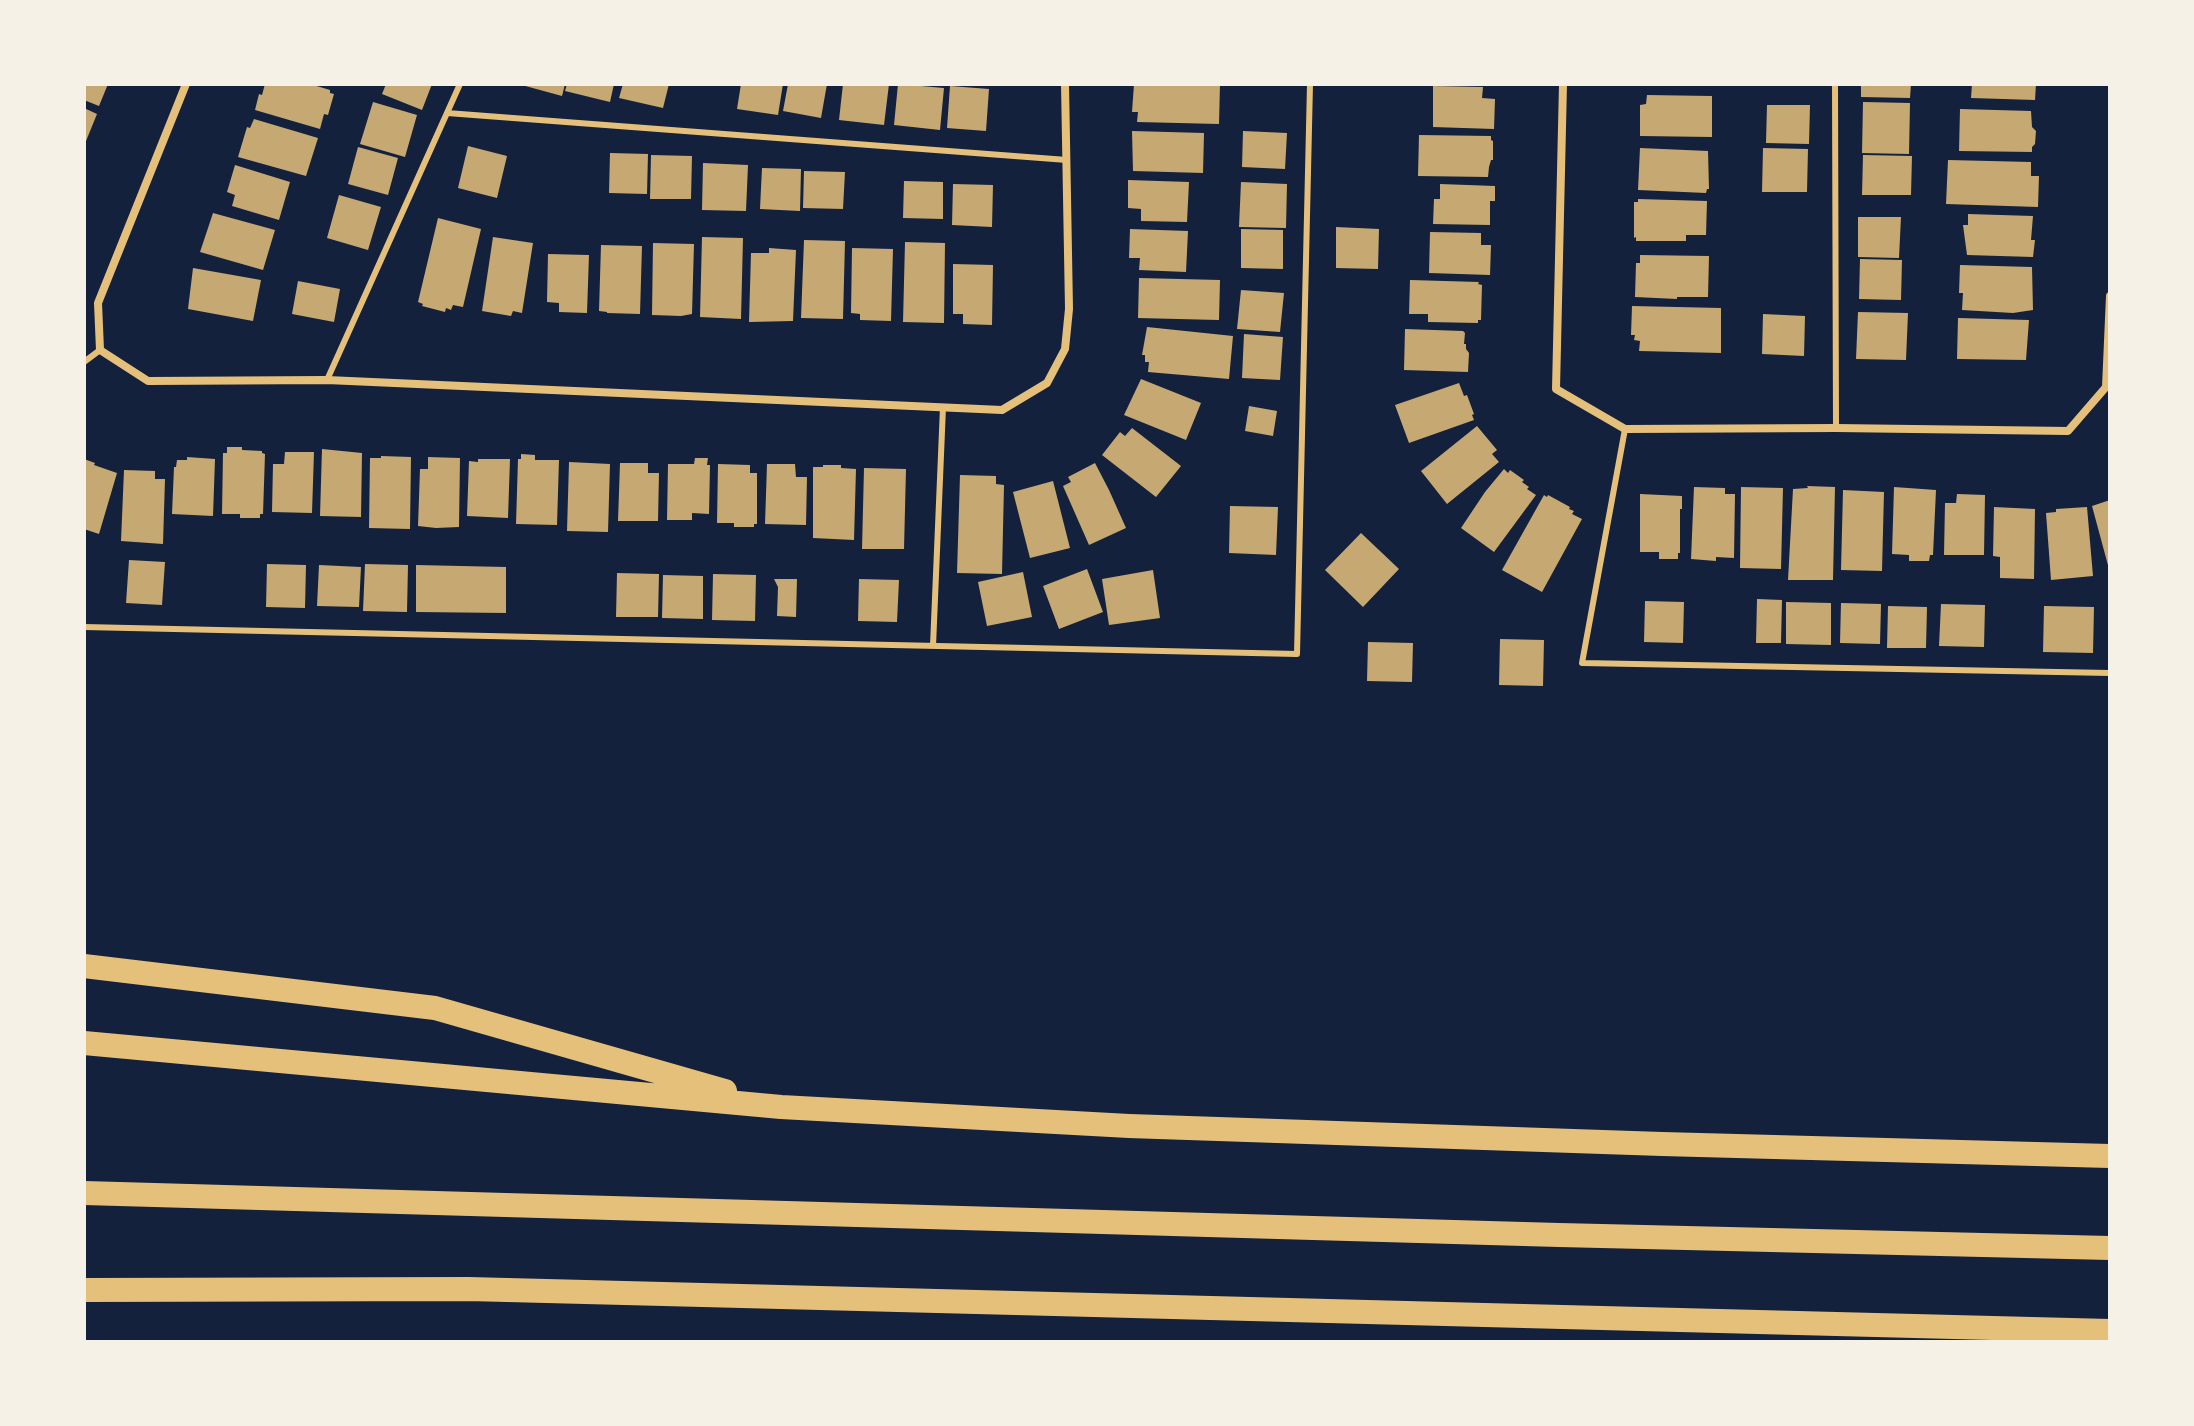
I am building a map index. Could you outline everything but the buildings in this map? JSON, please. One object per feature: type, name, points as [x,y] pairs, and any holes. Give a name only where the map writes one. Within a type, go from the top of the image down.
[{"type":"highway","points":[[84,966],[435,1008],[781,1107]]},
{"type":"highway","points":[[84,1043],[781,1107],[1145,1126],[2110,1156]]},
{"type":"highway","points":[[84,1193],[2110,1248]]},
{"type":"highway","points":[[84,1290],[468,1289],[2110,1331]]},
{"type":"street","points":[[186,84],[98,303],[100,350],[148,381],[327,380],[1002,410],[1047,383],[1065,349],[1069,309],[1065,84]]},
{"type":"street","points":[[1563,84],[1556,389],[1625,429],[2068,431],[2106,387],[2110,296]]},
{"type":"lane","points":[[327,380],[460,84]]},
{"type":"lane","points":[[84,627],[1297,654],[1310,84]]},
{"type":"lane","points":[[1835,84],[1836,428]]},
{"type":"lane","points":[[447,113],[1067,160]]},
{"type":"lane","points":[[84,362],[100,350]]},
{"type":"lane","points":[[933,646],[943,407]]},
{"type":"lane","points":[[1625,429],[1582,663],[2110,673]]}]
